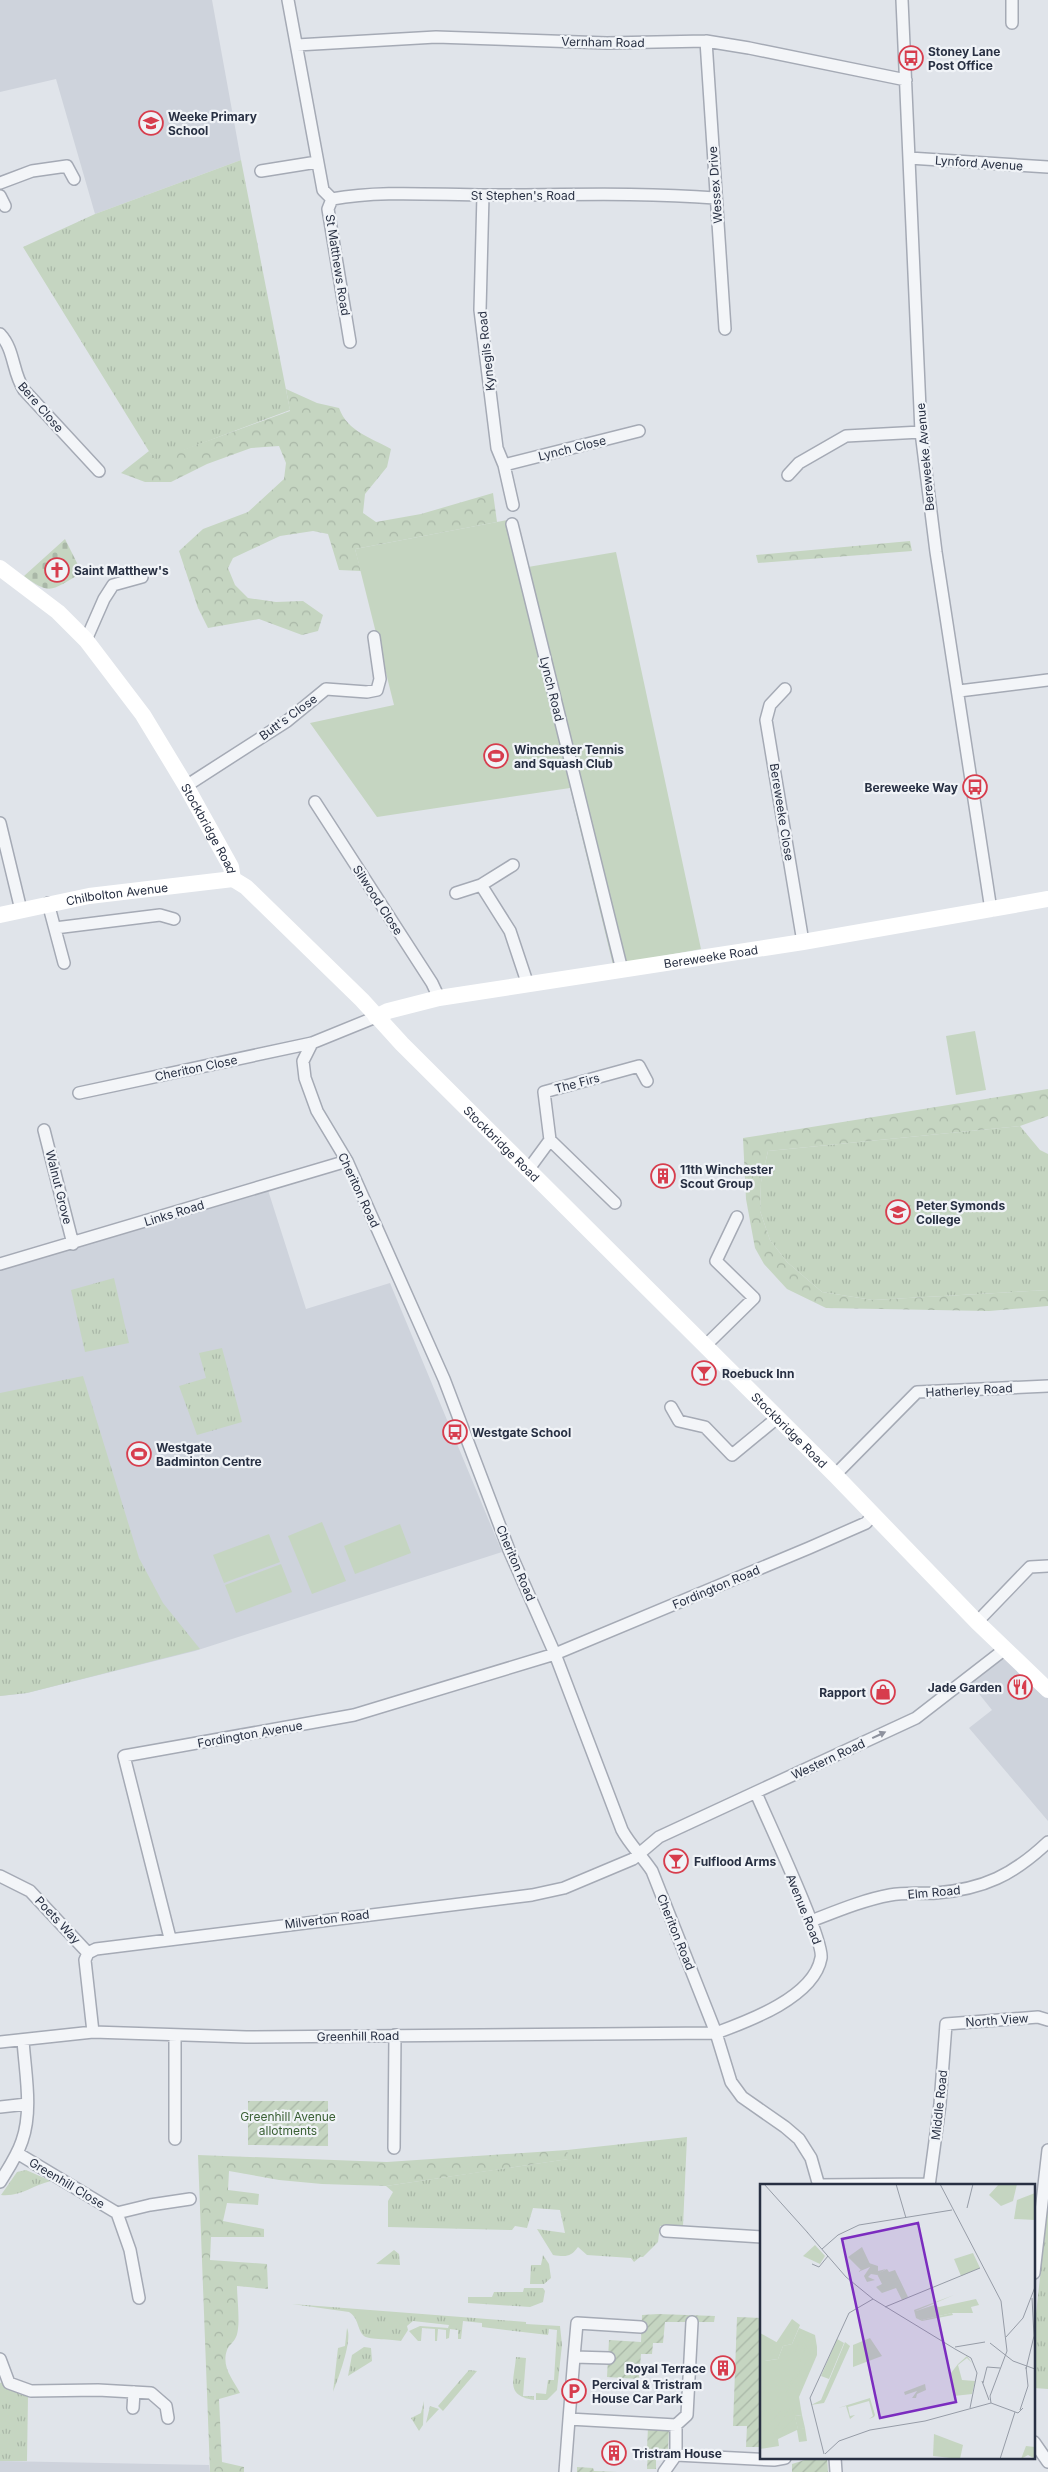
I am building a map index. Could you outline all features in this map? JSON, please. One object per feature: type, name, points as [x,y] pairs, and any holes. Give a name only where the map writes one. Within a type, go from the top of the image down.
[{"type":"main road","name":"Stockbridge Road","points":[[0,568],[58,612],[86,640],[143,715],[186,786],[231,868],[233,878],[246,887],[268,908],[835,1475],[977,1622],[1048,1690]]},
{"type":"main road","name":"Chilbolton Avenue","points":[[0,915],[48,903],[142,888],[183,886],[233,878]]},
{"type":"main road","name":"Bereweeke Road","points":[[376,1017],[388,1011],[439,998],[803,942],[1048,899]]},
{"type":"street","name":"St Matthews Road","points":[[288,0],[323,190],[332,199],[328,209],[350,342]]},
{"type":"street","name":"Bereweeke Avenue","points":[[902,0],[921,432],[936,552],[959,691],[991,910]]},
{"type":"street","points":[[1012,0],[1012,23]]},
{"type":"street","name":"Vernham Road","points":[[296,45],[436,37],[607,43],[706,41],[906,80]]},
{"type":"street","name":"Wessex Drive","points":[[706,41],[725,329]]},
{"type":"street","name":"Lynford Avenue","points":[[909,158],[1048,168]]},
{"type":"street","points":[[261,171],[317,162]]},
{"type":"street","points":[[0,183],[32,171],[67,166],[74,179]]},
{"type":"street","name":"St Stephen's Road","points":[[332,199],[354,195],[674,194],[715,198]]},
{"type":"street","name":"Kynegils Road","points":[[483,195],[480,310],[497,448],[504,465],[513,505]]},
{"type":"street","name":"Bere Close","points":[[0,334],[6,340],[12,355],[17,379],[24,390],[99,471]]},
{"type":"street","name":"Lynch Close","points":[[504,465],[639,431]]},
{"type":"street","points":[[788,475],[799,463],[846,436],[921,432]]},
{"type":"street","name":"Lynch Road","points":[[512,524],[622,970]]},
{"type":"street","points":[[86,640],[104,599],[113,585],[142,577]]},
{"type":"street","name":"Butt's Close","points":[[186,786],[287,721],[326,689],[367,692],[377,690],[380,679],[374,637]]},
{"type":"street","points":[[959,691],[1048,680]]},
{"type":"street","name":"Bereweeke Close","points":[[785,689],[770,705],[766,720],[803,942]]},
{"type":"street","name":"Silwood Close","points":[[315,802],[432,983],[439,998]]},
{"type":"street","points":[[0,823],[21,910]]},
{"type":"street","points":[[456,893],[481,884],[513,865]]},
{"type":"street","points":[[481,884],[510,931],[528,985]]},
{"type":"street","points":[[48,903],[64,963]]},
{"type":"street","points":[[55,928],[160,915],[174,919]]},
{"type":"street","points":[[312,1043],[376,1017]]},
{"type":"street","name":"Cheriton Close","points":[[79,1093],[312,1043]]},
{"type":"street","name":"Cheriton Road","points":[[312,1043],[303,1061],[305,1078],[318,1111],[347,1161],[444,1379],[509,1550],[555,1654],[622,1830],[630,1844],[652,1871],[716,2033],[727,2071],[742,2097],[799,2139],[811,2158],[818,2184]]},
{"type":"street","name":"The Firs","points":[[550,1140],[544,1092],[640,1066],[647,1082]]},
{"type":"street","name":"Walnut Grove","points":[[44,1130],[73,1244]]},
{"type":"street","points":[[528,1170],[550,1140],[615,1203]]},
{"type":"street","name":"Links Road","points":[[0,1264],[73,1244],[347,1161]]},
{"type":"street","points":[[705,1346],[754,1298],[716,1261],[737,1217]]},
{"type":"street","name":"Hatherley Road","points":[[835,1475],[917,1392],[1048,1386]]},
{"type":"street","points":[[671,1407],[679,1421],[705,1427],[732,1455],[777,1418]]},
{"type":"street","name":"Fordington Road","points":[[555,1654],[809,1548],[866,1523],[873,1515]]},
{"type":"street","points":[[977,1622],[1030,1567],[1048,1566]]},
{"type":"street","name":"Western Road","points":[[640,1854],[659,1837],[916,1718],[1005,1649]]},
{"type":"street","name":"Fordington Avenue","points":[[170,1938],[124,1756],[354,1715],[555,1654]]},
{"type":"street","name":"Avenue Road","points":[[716,2033],[752,2020],[788,2000],[816,1972],[822,1956],[811,1922],[756,1793]]},
{"type":"street","name":"Elm Road","points":[[811,1922],[851,1905],[892,1895],[938,1893],[979,1887],[1013,1869],[1048,1842]]},
{"type":"street","name":"Milverton Road","points":[[88,1952],[115,1945],[546,1893],[564,1888],[640,1854]]},
{"type":"street","name":"Poets Way","points":[[0,1876],[30,1891],[88,1952]]},
{"type":"street","points":[[88,1952],[85,1960],[93,2032]]},
{"type":"street","name":"North View","points":[[946,2024],[1038,2017],[1048,2020]]},
{"type":"street","name":"Middle Road","points":[[929,2184],[940,2104],[946,2024]]},
{"type":"street","name":"Greenhill Road","points":[[0,2042],[93,2032],[174,2037],[716,2033]]},
{"type":"street","points":[[394,2148],[395,2035]]},
{"type":"street","points":[[174,2037],[176,2139]]},
{"type":"street","points":[[0,2182],[17,2153],[24,2132],[27,2104],[23,2040]]},
{"type":"street","points":[[0,2107],[27,2104]]},
{"type":"street","points":[[1036,2255],[1048,2150]]},
{"type":"street","name":"Greenhill Close","points":[[17,2153],[117,2213],[130,2250],[139,2298]]},
{"type":"street","name":"Greenhill Close","points":[[117,2213],[150,2205],[190,2199]]},
{"type":"street","points":[[666,2231],[760,2237]]},
{"type":"street","points":[[570,2419],[676,2425],[687,2415],[692,2322]]},
{"type":"street","points":[[565,2472],[577,2323],[642,2327]]},
{"type":"street","points":[[574,2356],[609,2358]]},
{"type":"street","points":[[0,2359],[9,2383],[26,2390],[151,2393],[166,2406],[168,2418]]},
{"type":"street","points":[[133,2408],[134,2392]]},
{"type":"street","points":[[664,2472],[676,2455],[676,2425]]},
{"type":"street","points":[[1036,2445],[1048,2462]]},
{"type":"street","points":[[676,2455],[760,2459]]},
{"type":"shaded area","name":"Weeke Primary School","points":[[0,0],[212,0],[241,160],[95,214],[56,79],[0,92]]},
{"type":"shaded area","points":[[267,1187],[306,1309],[390,1283],[502,1552],[195,1651],[27,1693],[0,1696],[0,1270]]},
{"type":"shaded area","points":[[1002,1654],[1048,1695],[1048,1821],[969,1728],[992,1710],[968,1680]]},
{"type":"shaded area","points":[[0,2461],[209,2465],[210,2472],[0,2472]]},
{"type":"green space","points":[[241,160],[290,410],[155,461],[23,247],[95,214]]},
{"type":"green space","points":[[286,389],[317,403],[339,408],[348,423],[360,433],[391,449],[387,467],[365,494],[363,513],[376,522],[421,514],[493,493],[497,522],[355,549],[361,571],[339,570],[328,534],[313,531],[280,536],[233,558],[228,568],[235,585],[248,598],[276,602],[303,601],[323,615],[318,631],[302,635],[259,619],[208,628],[198,608],[179,551],[203,529],[248,512],[284,479],[286,463],[279,446],[251,448],[207,464],[171,482],[145,482],[121,473],[149,451],[155,460],[290,411]]},
{"type":"green space","name":"Winchester Tennis and Squash Club","points":[[513,519],[528,567],[616,552],[701,949],[613,965],[570,788],[377,817],[310,723],[394,705],[355,549]]},
{"type":"green space","points":[[65,539],[82,573],[58,587],[52,588],[41,587],[24,576]]},
{"type":"green space","points":[[910,541],[912,551],[758,563],[756,555]]},
{"type":"green space","points":[[975,1031],[986,1090],[956,1095],[946,1036]]},
{"type":"green space","points":[[1048,1089],[1048,1116],[1020,1126],[768,1151],[761,1182],[760,1211],[770,1240],[787,1262],[822,1292],[873,1300],[1048,1290],[1048,1306],[989,1311],[826,1308],[787,1289],[764,1264],[755,1248],[746,1199],[743,1138]]},
{"type":"green space","name":"Peter Symonds College","points":[[1020,1126],[1040,1150],[1048,1154],[1048,1290],[873,1300],[822,1292],[787,1262],[770,1240],[760,1211],[761,1182],[768,1151]]},
{"type":"green space","points":[[114,1278],[129,1343],[85,1352],[71,1290]]},
{"type":"green space","points":[[222,1348],[242,1422],[197,1435],[179,1386],[206,1378],[199,1353]]},
{"type":"green space","points":[[83,1376],[139,1558],[163,1603],[200,1649],[27,1693],[0,1696],[0,1393]]},
{"type":"green space","points":[[322,1522],[346,1581],[312,1594],[288,1536]]},
{"type":"green space","points":[[400,1524],[411,1553],[355,1574],[344,1546]]},
{"type":"green space","points":[[269,1534],[280,1562],[224,1583],[213,1555]]},
{"type":"green space","points":[[281,1564],[292,1592],[236,1613],[225,1585]]},
{"type":"green space","name":"Greenhill Avenue allotments","points":[[248,2101],[328,2101],[328,2146],[248,2145]]},
{"type":"green space","points":[[687,2137],[683,2226],[660,2226],[658,2242],[643,2257],[634,2262],[631,2258],[587,2255],[578,2247],[568,2256],[553,2255],[537,2229],[565,2233],[560,2210],[533,2208],[527,2228],[515,2226],[512,2230],[388,2227],[388,2201],[393,2192],[386,2186],[568,2159],[567,2150]]},
{"type":"green space","points":[[567,2150],[569,2159],[386,2186],[322,2184],[279,2180],[229,2171],[228,2190],[259,2194],[258,2205],[227,2203],[223,2221],[264,2229],[264,2237],[211,2237],[210,2260],[267,2264],[268,2289],[237,2286],[239,2319],[235,2339],[227,2350],[226,2362],[229,2373],[240,2393],[219,2399],[222,2462],[244,2467],[244,2472],[210,2472],[198,2155],[387,2162]]},
{"type":"green space","points":[[26,2170],[51,2181],[21,2193],[1,2195],[17,2172]]},
{"type":"green space","points":[[1048,2205],[1048,2389],[1036,2388],[1036,2314]]},
{"type":"green space","points":[[394,2250],[399,2254],[400,2265],[376,2264]]},
{"type":"green space","points":[[543,2255],[549,2264],[551,2278],[544,2284],[530,2284],[531,2265],[541,2265]]},
{"type":"green space","points":[[524,2288],[543,2288],[545,2291],[543,2302],[530,2307],[468,2303],[468,2297],[492,2297],[494,2292],[523,2292]]},
{"type":"green space","points":[[292,2304],[560,2326],[562,2345],[557,2390],[547,2400],[536,2400],[536,2393],[546,2394],[548,2380],[554,2380],[557,2330],[549,2329],[548,2335],[482,2327],[482,2323],[463,2321],[461,2339],[458,2339],[458,2330],[450,2329],[449,2338],[446,2339],[446,2330],[438,2329],[437,2341],[435,2341],[435,2329],[422,2328],[421,2341],[418,2341],[409,2331],[420,2326],[448,2328],[449,2325],[413,2321],[407,2326],[408,2330],[401,2341],[376,2339],[364,2336],[355,2317],[349,2312]]},
{"type":"green space","points":[[642,2315],[715,2316],[714,2322],[665,2322],[663,2343],[653,2343],[652,2354],[641,2354],[639,2379],[607,2377],[609,2340],[641,2342]]},
{"type":"green space","points":[[737,2317],[760,2318],[760,2447],[746,2447],[747,2426],[733,2426]]},
{"type":"green space","points":[[347,2328],[347,2350],[333,2392],[338,2348],[345,2346]]},
{"type":"green space","points":[[364,2347],[371,2348],[372,2361],[348,2376],[352,2355]]},
{"type":"green space","points":[[516,2357],[526,2358],[523,2396],[534,2396],[534,2400],[525,2398],[515,2391],[513,2380]]},
{"type":"green space","points":[[469,2370],[477,2371],[443,2411],[438,2406]]},
{"type":"green space","points":[[5,2381],[19,2394],[28,2396],[27,2461],[0,2461],[0,2383]]},
{"type":"green space","points":[[424,2401],[423,2425],[419,2431],[411,2418],[421,2413]]},
{"type":"green space","points":[[430,2406],[439,2409],[426,2423]]},
{"type":"green space","points":[[648,2427],[669,2428],[668,2450],[647,2449]]},
{"type":"green space","points":[[648,2451],[656,2452],[656,2469],[647,2469]]},
{"type":"green space","points":[[805,2460],[827,2460],[828,2472],[792,2472],[792,2464]]},
{"type":"green space","points":[[577,2467],[593,2468],[594,2471],[617,2472],[577,2472]]},
{"type":"place","name":"Stoney Lane Post Office","points":[[911,58]]},
{"type":"place","name":"Weeke Primary School","points":[[151,123]]},
{"type":"place","name":"Saint Matthew's","points":[[57,570]]},
{"type":"place","name":"Winchester Tennis and Squash Club","points":[[496,756]]},
{"type":"place","name":"Bereweeke Way","points":[[975,787]]},
{"type":"place","name":"11th Winchester Scout Group","points":[[663,1176]]},
{"type":"place","name":"Peter Symonds College","points":[[898,1212]]},
{"type":"place","name":"Roebuck Inn","points":[[704,1373]]},
{"type":"place","name":"Westgate School","points":[[455,1432]]},
{"type":"place","name":"Westgate Badminton Centre","points":[[139,1454]]},
{"type":"place","name":"Jade Garden","points":[[1020,1687]]},
{"type":"place","name":"Rapport","points":[[883,1692]]},
{"type":"place","name":"Fulflood Arms","points":[[676,1861]]},
{"type":"place","name":"Royal Terrace","points":[[723,2368]]},
{"type":"place","name":"Percival & Tristram House Car Park","points":[[574,2391]]},
{"type":"place","name":"Tristram House","points":[[614,2453]]}]
